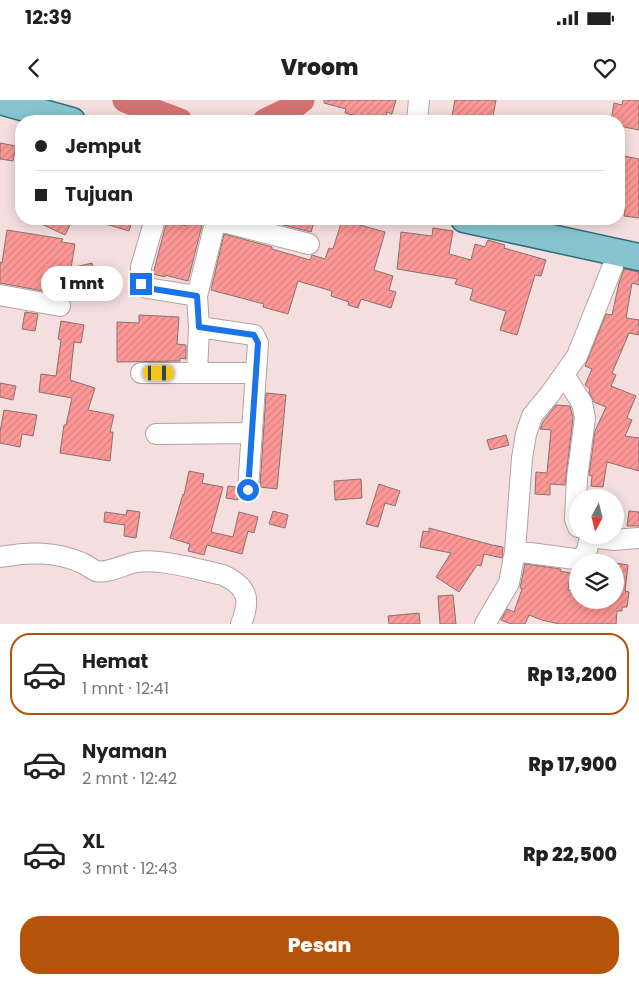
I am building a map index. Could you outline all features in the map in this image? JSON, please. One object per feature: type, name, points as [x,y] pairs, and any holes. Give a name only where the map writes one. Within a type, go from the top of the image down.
[{"type":"main road","points":[[0,101],[50,115]]},
{"type":"main road","points":[[492,225],[629,255]]},
{"type":"street","points":[[418,115],[419,100]]},
{"type":"street","points":[[153,225],[141,267],[141,284],[147,288],[197,296]]},
{"type":"street","points":[[197,373],[199,327],[197,296],[214,225]]},
{"type":"street","points":[[238,225],[309,244]]},
{"type":"street","points":[[486,624],[509,583],[515,551],[522,458],[526,434],[532,416],[577,356],[595,314],[629,255]]},
{"type":"street","points":[[0,295],[60,306]]},
{"type":"street","points":[[199,327],[254,335],[258,343],[248,490]]},
{"type":"street","points":[[141,373],[256,372]]},
{"type":"street","points":[[564,375],[582,403],[585,418],[576,489]]},
{"type":"street","points":[[156,434],[252,433]]},
{"type":"street","points":[[624,539],[639,538]]},
{"type":"street","points":[[515,551],[575,559],[583,558],[587,550],[586,544]]},
{"type":"street","points":[[0,557],[32,552],[56,554],[82,563],[96,571],[139,561],[156,562],[223,575],[232,580],[245,593],[247,609],[241,624]]},
{"type":"building","points":[[324,100],[396,100],[392,114],[387,112],[386,115],[352,115],[345,113],[346,109],[324,103]]},
{"type":"building","points":[[455,100],[496,100],[493,115],[452,115]]},
{"type":"building","points":[[623,100],[639,100],[639,130],[625,127],[625,115],[612,115],[614,103],[622,105]]},
{"type":"building","points":[[0,143],[15,146],[13,161],[0,159]]},
{"type":"building","points":[[625,156],[639,159],[639,218],[625,216]]},
{"type":"building","points":[[44,225],[70,225],[65,235]]},
{"type":"building","points":[[109,225],[131,225],[129,231]]},
{"type":"building","points":[[166,225],[202,225],[188,281],[153,274]]},
{"type":"building","points":[[284,225],[313,225],[311,232]]},
{"type":"building","points":[[340,225],[360,225],[385,232],[374,270],[393,276],[389,290],[396,292],[391,308],[361,299],[358,308],[348,305],[349,302],[331,296],[332,291],[298,281],[288,314],[263,307],[264,304],[211,290],[224,234],[310,260],[312,255],[325,259],[329,248],[333,249]]},
{"type":"building","points":[[433,228],[453,231],[449,254],[471,260],[475,244],[485,247],[488,240],[505,245],[504,248],[546,260],[541,276],[535,275],[517,335],[500,330],[506,311],[470,300],[473,289],[455,284],[457,279],[397,269],[401,232],[432,236]]},
{"type":"building","points":[[7,230],[63,239],[61,242],[75,244],[71,268],[92,263],[96,282],[72,287],[71,296],[0,283],[0,262],[2,263]]},
{"type":"building","points":[[624,269],[639,272],[639,285],[632,283],[626,318],[639,320],[639,335],[629,333],[612,373],[616,375],[611,386],[636,396],[627,418],[632,420],[625,436],[639,438],[639,471],[607,462],[603,487],[591,486],[592,476],[589,475],[595,431],[606,407],[594,402],[589,392],[590,389],[585,385],[592,369],[585,366],[606,314],[612,315]]},
{"type":"building","points":[[25,312],[38,314],[35,331],[22,329]]},
{"type":"building","points":[[139,315],[179,317],[177,344],[186,345],[186,359],[180,358],[180,361],[117,362],[117,322],[139,323]]},
{"type":"building","points":[[61,321],[84,325],[81,343],[74,342],[70,380],[95,388],[88,410],[114,415],[110,432],[113,432],[110,461],[60,453],[64,425],[66,425],[72,398],[39,392],[41,374],[56,376],[61,340],[58,339]]},
{"type":"building","points":[[0,383],[16,386],[13,400],[0,397]]},
{"type":"building","points":[[266,393],[286,395],[277,489],[260,487]]},
{"type":"building","points":[[556,405],[570,406],[573,418],[565,485],[550,484],[550,495],[535,494],[536,472],[547,473],[551,430],[540,429]]},
{"type":"building","points":[[4,410],[37,415],[33,436],[22,434],[20,447],[0,443]]},
{"type":"building","points":[[506,435],[509,445],[490,450],[487,440]]},
{"type":"building","points":[[189,471],[204,474],[202,483],[223,487],[211,532],[233,537],[239,512],[258,517],[254,533],[248,531],[242,554],[207,545],[204,555],[188,551],[190,544],[170,538],[184,495]]},
{"type":"building","points":[[361,479],[362,498],[335,500],[334,481]]},
{"type":"building","points":[[379,484],[400,491],[395,506],[385,503],[378,527],[366,524]]},
{"type":"building","points":[[228,486],[236,487],[238,500],[226,498]]},
{"type":"building","points":[[127,510],[140,512],[136,538],[124,536],[125,525],[104,522],[105,512],[126,515]]},
{"type":"building","points":[[273,511],[288,515],[285,528],[269,524]]},
{"type":"building","points":[[629,511],[639,512],[639,526],[627,526]]},
{"type":"building","points":[[429,528],[503,547],[502,558],[484,554],[481,566],[477,565],[459,592],[436,577],[451,553],[420,547],[423,531],[429,532]]},
{"type":"building","points":[[525,564],[561,569],[560,571],[569,573],[569,609],[622,609],[622,611],[617,611],[616,624],[559,624],[529,615],[525,624],[511,624],[501,620],[507,609],[514,612],[522,589],[520,588]]},
{"type":"building","points":[[624,564],[628,565],[625,591],[629,592],[627,607],[624,607]]},
{"type":"building","points":[[453,595],[456,624],[440,624],[438,596]]},
{"type":"building","points":[[419,613],[420,624],[389,624],[388,616]]},
{"type":"waterway","points":[[125,100],[164,115]]},
{"type":"waterway","points":[[277,115],[292,108],[302,100]]},
{"type":"route","points":[[141,284],[147,288],[197,296],[199,327],[254,335],[258,343],[248,490]]}]
